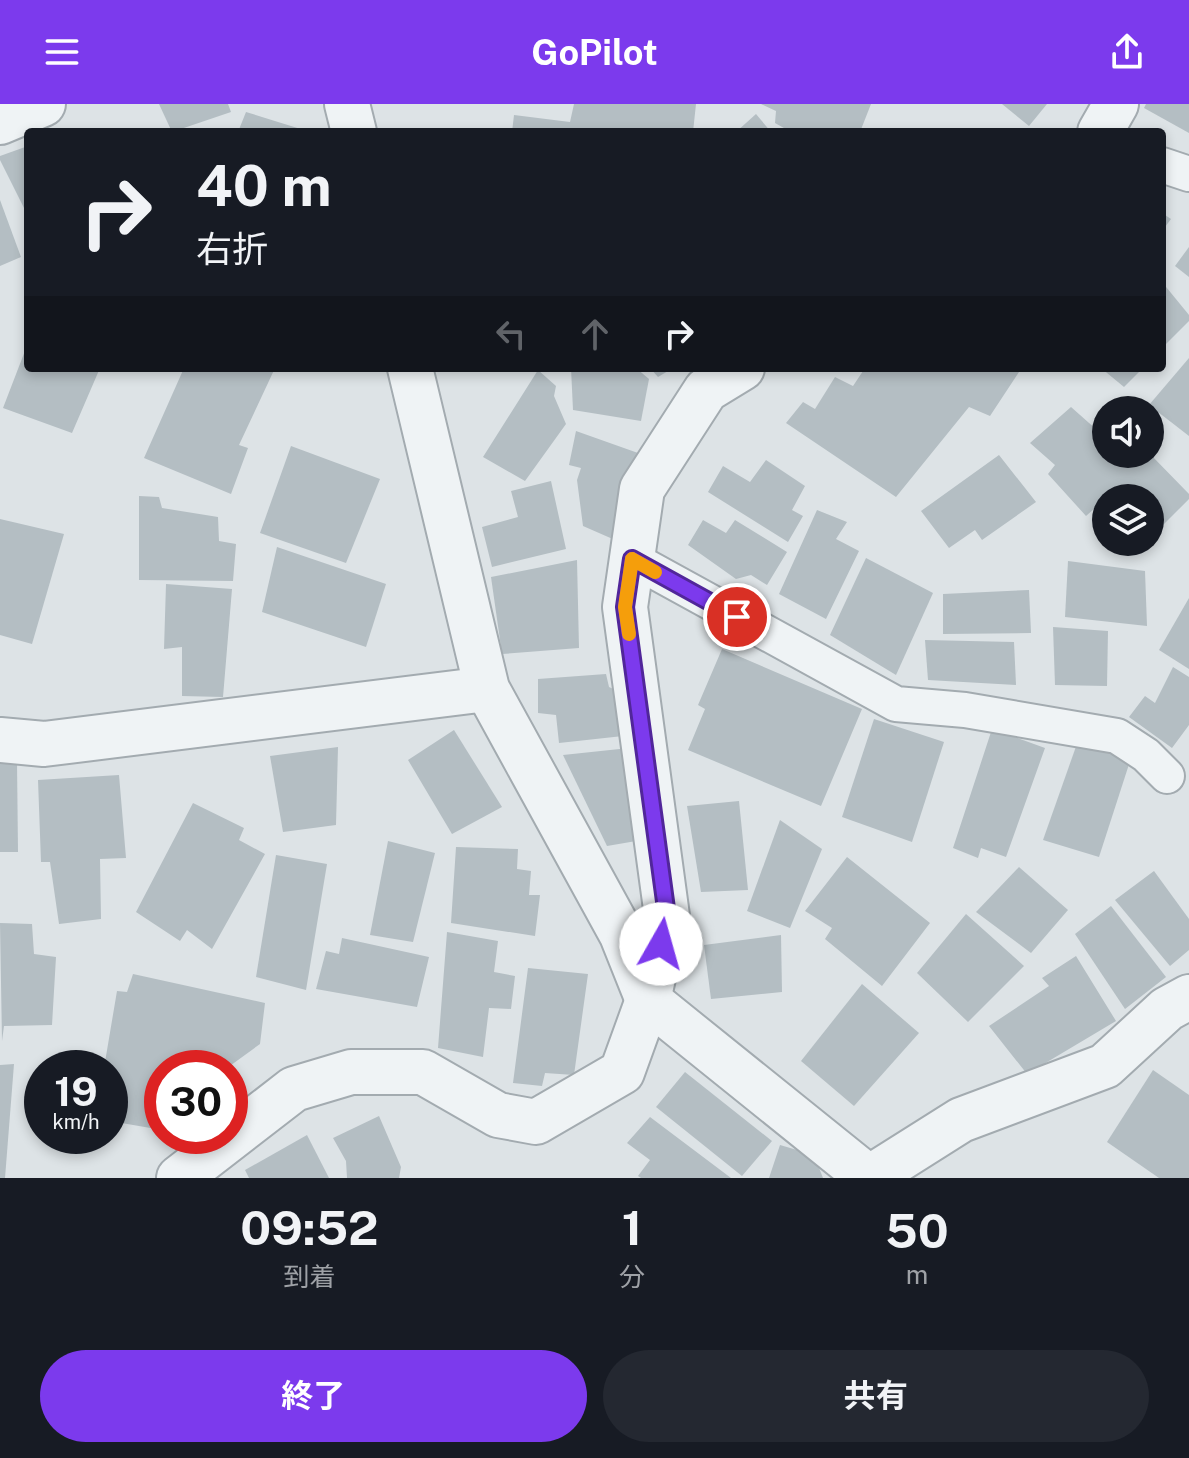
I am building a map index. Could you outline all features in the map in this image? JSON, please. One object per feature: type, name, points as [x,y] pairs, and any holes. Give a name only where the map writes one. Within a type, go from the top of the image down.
[{"type":"street","points":[[0,122],[43,104]]},
{"type":"street","points":[[347,104],[353,128]]},
{"type":"street","points":[[1102,128],[1116,104]]},
{"type":"street","points":[[411,372],[487,689],[622,935],[648,1000],[869,1178],[961,1120],[1105,1066],[1167,1009],[1189,997]]},
{"type":"street","points":[[179,1178],[294,1089],[351,1072],[423,1072],[498,1115],[536,1122],[622,1072],[648,1000],[667,916],[625,607],[642,489],[706,390],[735,372]]},
{"type":"street","points":[[0,740],[44,744],[487,689]]},
{"type":"lane","points":[[1166,166],[1189,174]]},
{"type":"lane","points":[[632,559],[896,704],[965,710],[1117,736],[1146,755],[1167,776]]},
{"type":"building","points":[[159,104],[228,104],[231,112],[184,128],[170,128]]},
{"type":"building","points":[[574,104],[696,104],[693,128],[512,128],[514,115],[570,122]]},
{"type":"building","points":[[761,104],[871,104],[862,128],[784,128],[775,123],[776,111]]},
{"type":"building","points":[[1002,104],[1047,104],[1029,126]]},
{"type":"building","points":[[1146,104],[1189,104],[1189,133],[1144,108]]},
{"type":"building","points":[[246,112],[297,128],[240,128]]},
{"type":"building","points":[[756,114],[768,128],[740,128]]},
{"type":"building","points":[[24,147],[24,208],[0,160],[0,156]]},
{"type":"building","points":[[0,200],[21,257],[0,266]]},
{"type":"building","points":[[1189,247],[1189,277],[1175,266]]},
{"type":"building","points":[[1166,287],[1189,315],[1189,321],[1166,344]]},
{"type":"building","points":[[24,353],[24,372],[98,372],[72,433],[3,408]]},
{"type":"building","points":[[1189,358],[1189,436],[1164,417],[1164,396],[1157,396]]},
{"type":"building","points":[[182,372],[273,372],[239,445],[248,448],[231,494],[144,458]]},
{"type":"building","points":[[537,372],[540,372],[556,386],[554,396],[566,424],[525,481],[483,457]]},
{"type":"building","points":[[571,372],[641,372],[649,379],[641,421],[573,410]]},
{"type":"building","points":[[862,372],[1019,372],[990,416],[969,407],[896,497],[786,423],[803,402],[815,409],[835,377],[853,386]]},
{"type":"building","points":[[1106,372],[1139,372],[1124,387]]},
{"type":"building","points":[[1071,407],[1092,426],[1092,468],[1164,468],[1189,494],[1189,499],[1164,524],[1164,484],[1092,484],[1092,511],[1086,516],[1048,474],[1055,465],[1030,443]]},
{"type":"building","points":[[576,431],[638,453],[615,540],[583,526],[577,480],[581,468],[569,465]]},
{"type":"building","points":[[291,446],[380,479],[346,563],[260,533]]},
{"type":"building","points":[[999,455],[1036,502],[982,540],[975,530],[949,548],[921,511]]},
{"type":"building","points":[[766,460],[805,486],[792,510],[803,516],[788,542],[708,492],[723,466],[750,482]]},
{"type":"building","points":[[551,481],[566,549],[492,567],[482,527],[518,517],[511,491]]},
{"type":"building","points":[[139,496],[159,497],[162,508],[218,517],[219,541],[236,544],[233,581],[139,580]]},
{"type":"building","points":[[817,510],[847,522],[836,539],[859,551],[826,619],[779,594]]},
{"type":"building","points":[[0,519],[64,534],[32,644],[0,635]]},
{"type":"building","points":[[703,520],[726,533],[735,520],[787,552],[767,585],[751,575],[736,579],[688,545]]},
{"type":"building","points":[[277,547],[386,584],[366,647],[262,612]]},
{"type":"building","points":[[866,558],[933,593],[896,675],[830,635]]},
{"type":"building","points":[[577,560],[579,648],[502,654],[491,577]]},
{"type":"building","points":[[1068,561],[1145,571],[1147,626],[1065,617]]},
{"type":"building","points":[[166,584],[232,589],[223,697],[182,696],[182,647],[164,649]]},
{"type":"building","points":[[1029,590],[1031,633],[943,634],[943,594]]},
{"type":"building","points":[[1189,598],[1189,669],[1159,650]]},
{"type":"building","points":[[1053,627],[1108,631],[1107,686],[1055,685]]},
{"type":"building","points":[[925,640],[1014,642],[1016,685],[928,680]]},
{"type":"building","points":[[722,649],[862,709],[821,806],[688,750],[705,709],[698,705]]},
{"type":"building","points":[[1173,667],[1189,677],[1189,725],[1172,748],[1129,717],[1145,696],[1155,703]]},
{"type":"building","points":[[606,674],[609,687],[622,693],[623,736],[559,743],[556,715],[538,713],[538,679]]},
{"type":"building","points":[[874,719],[944,742],[912,842],[842,817]]},
{"type":"building","points":[[992,729],[1045,748],[1006,857],[981,848],[978,858],[953,848]]},
{"type":"building","points":[[454,730],[502,807],[452,834],[408,760]]},
{"type":"building","points":[[1079,738],[1132,755],[1099,857],[1043,840]]},
{"type":"building","points":[[338,747],[336,825],[283,832],[270,756]]},
{"type":"building","points":[[629,748],[642,840],[607,846],[563,755]]},
{"type":"building","points":[[0,760],[17,762],[18,852],[0,852]]},
{"type":"building","points":[[119,775],[126,858],[100,859],[101,919],[59,924],[50,862],[41,862],[38,780]]},
{"type":"building","points":[[739,801],[748,890],[701,892],[687,806]]},
{"type":"building","points":[[193,803],[244,828],[239,840],[265,854],[212,949],[187,930],[180,941],[136,912]]},
{"type":"building","points":[[780,820],[822,849],[790,928],[747,911]]},
{"type":"building","points":[[388,841],[435,853],[413,942],[370,935]]},
{"type":"building","points":[[456,847],[518,849],[517,869],[531,871],[529,895],[540,895],[535,936],[451,923]]},
{"type":"building","points":[[276,855],[327,864],[306,990],[256,977]]},
{"type":"building","points":[[847,857],[930,923],[882,986],[825,939],[832,928],[805,911]]},
{"type":"building","points":[[1019,867],[1068,910],[1031,953],[976,912]]},
{"type":"building","points":[[1154,871],[1189,919],[1189,950],[1170,966],[1115,900]]},
{"type":"building","points":[[1111,906],[1166,977],[1125,1009],[1075,934]]},
{"type":"building","points":[[966,914],[1024,966],[968,1022],[917,973]]},
{"type":"building","points":[[0,923],[32,924],[34,954],[56,957],[52,1025],[4,1026],[2,1041]]},
{"type":"building","points":[[447,932],[498,941],[494,972],[515,976],[511,1009],[489,1008],[483,1057],[438,1048]]},
{"type":"building","points":[[781,935],[782,992],[711,999],[704,945]]},
{"type":"building","points":[[342,938],[429,957],[417,1007],[316,989],[326,951],[339,954]]},
{"type":"building","points":[[1076,956],[1116,1021],[1027,1074],[989,1026],[1049,986],[1042,978]]},
{"type":"building","points":[[528,968],[588,974],[574,1075],[545,1073],[542,1086],[513,1083]]},
{"type":"building","points":[[133,974],[265,1003],[260,1044],[248,1053],[248,1050],[144,1050],[144,1127],[128,1124],[128,1050],[107,1050],[117,991],[127,992]]},
{"type":"building","points":[[862,984],[919,1033],[854,1106],[801,1061]]},
{"type":"building","points":[[14,1064],[5,1178],[0,1178],[0,1065]]},
{"type":"building","points":[[1153,1070],[1189,1095],[1189,1178],[1159,1178],[1107,1142]]},
{"type":"building","points":[[685,1072],[772,1141],[742,1176],[656,1107]]},
{"type":"building","points":[[379,1116],[401,1167],[399,1178],[347,1178],[346,1161],[333,1138]]},
{"type":"building","points":[[650,1117],[731,1178],[638,1176],[650,1160],[627,1143]]},
{"type":"building","points":[[307,1135],[329,1178],[249,1178],[245,1170]]},
{"type":"building","points":[[780,1145],[814,1155],[823,1178],[769,1178]]},
{"type":"slow traffic","points":[[629,634],[625,607],[632,559],[655,572]]},
{"type":"route","points":[[661,944],[667,916],[625,607],[632,559],[737,617]]}]
